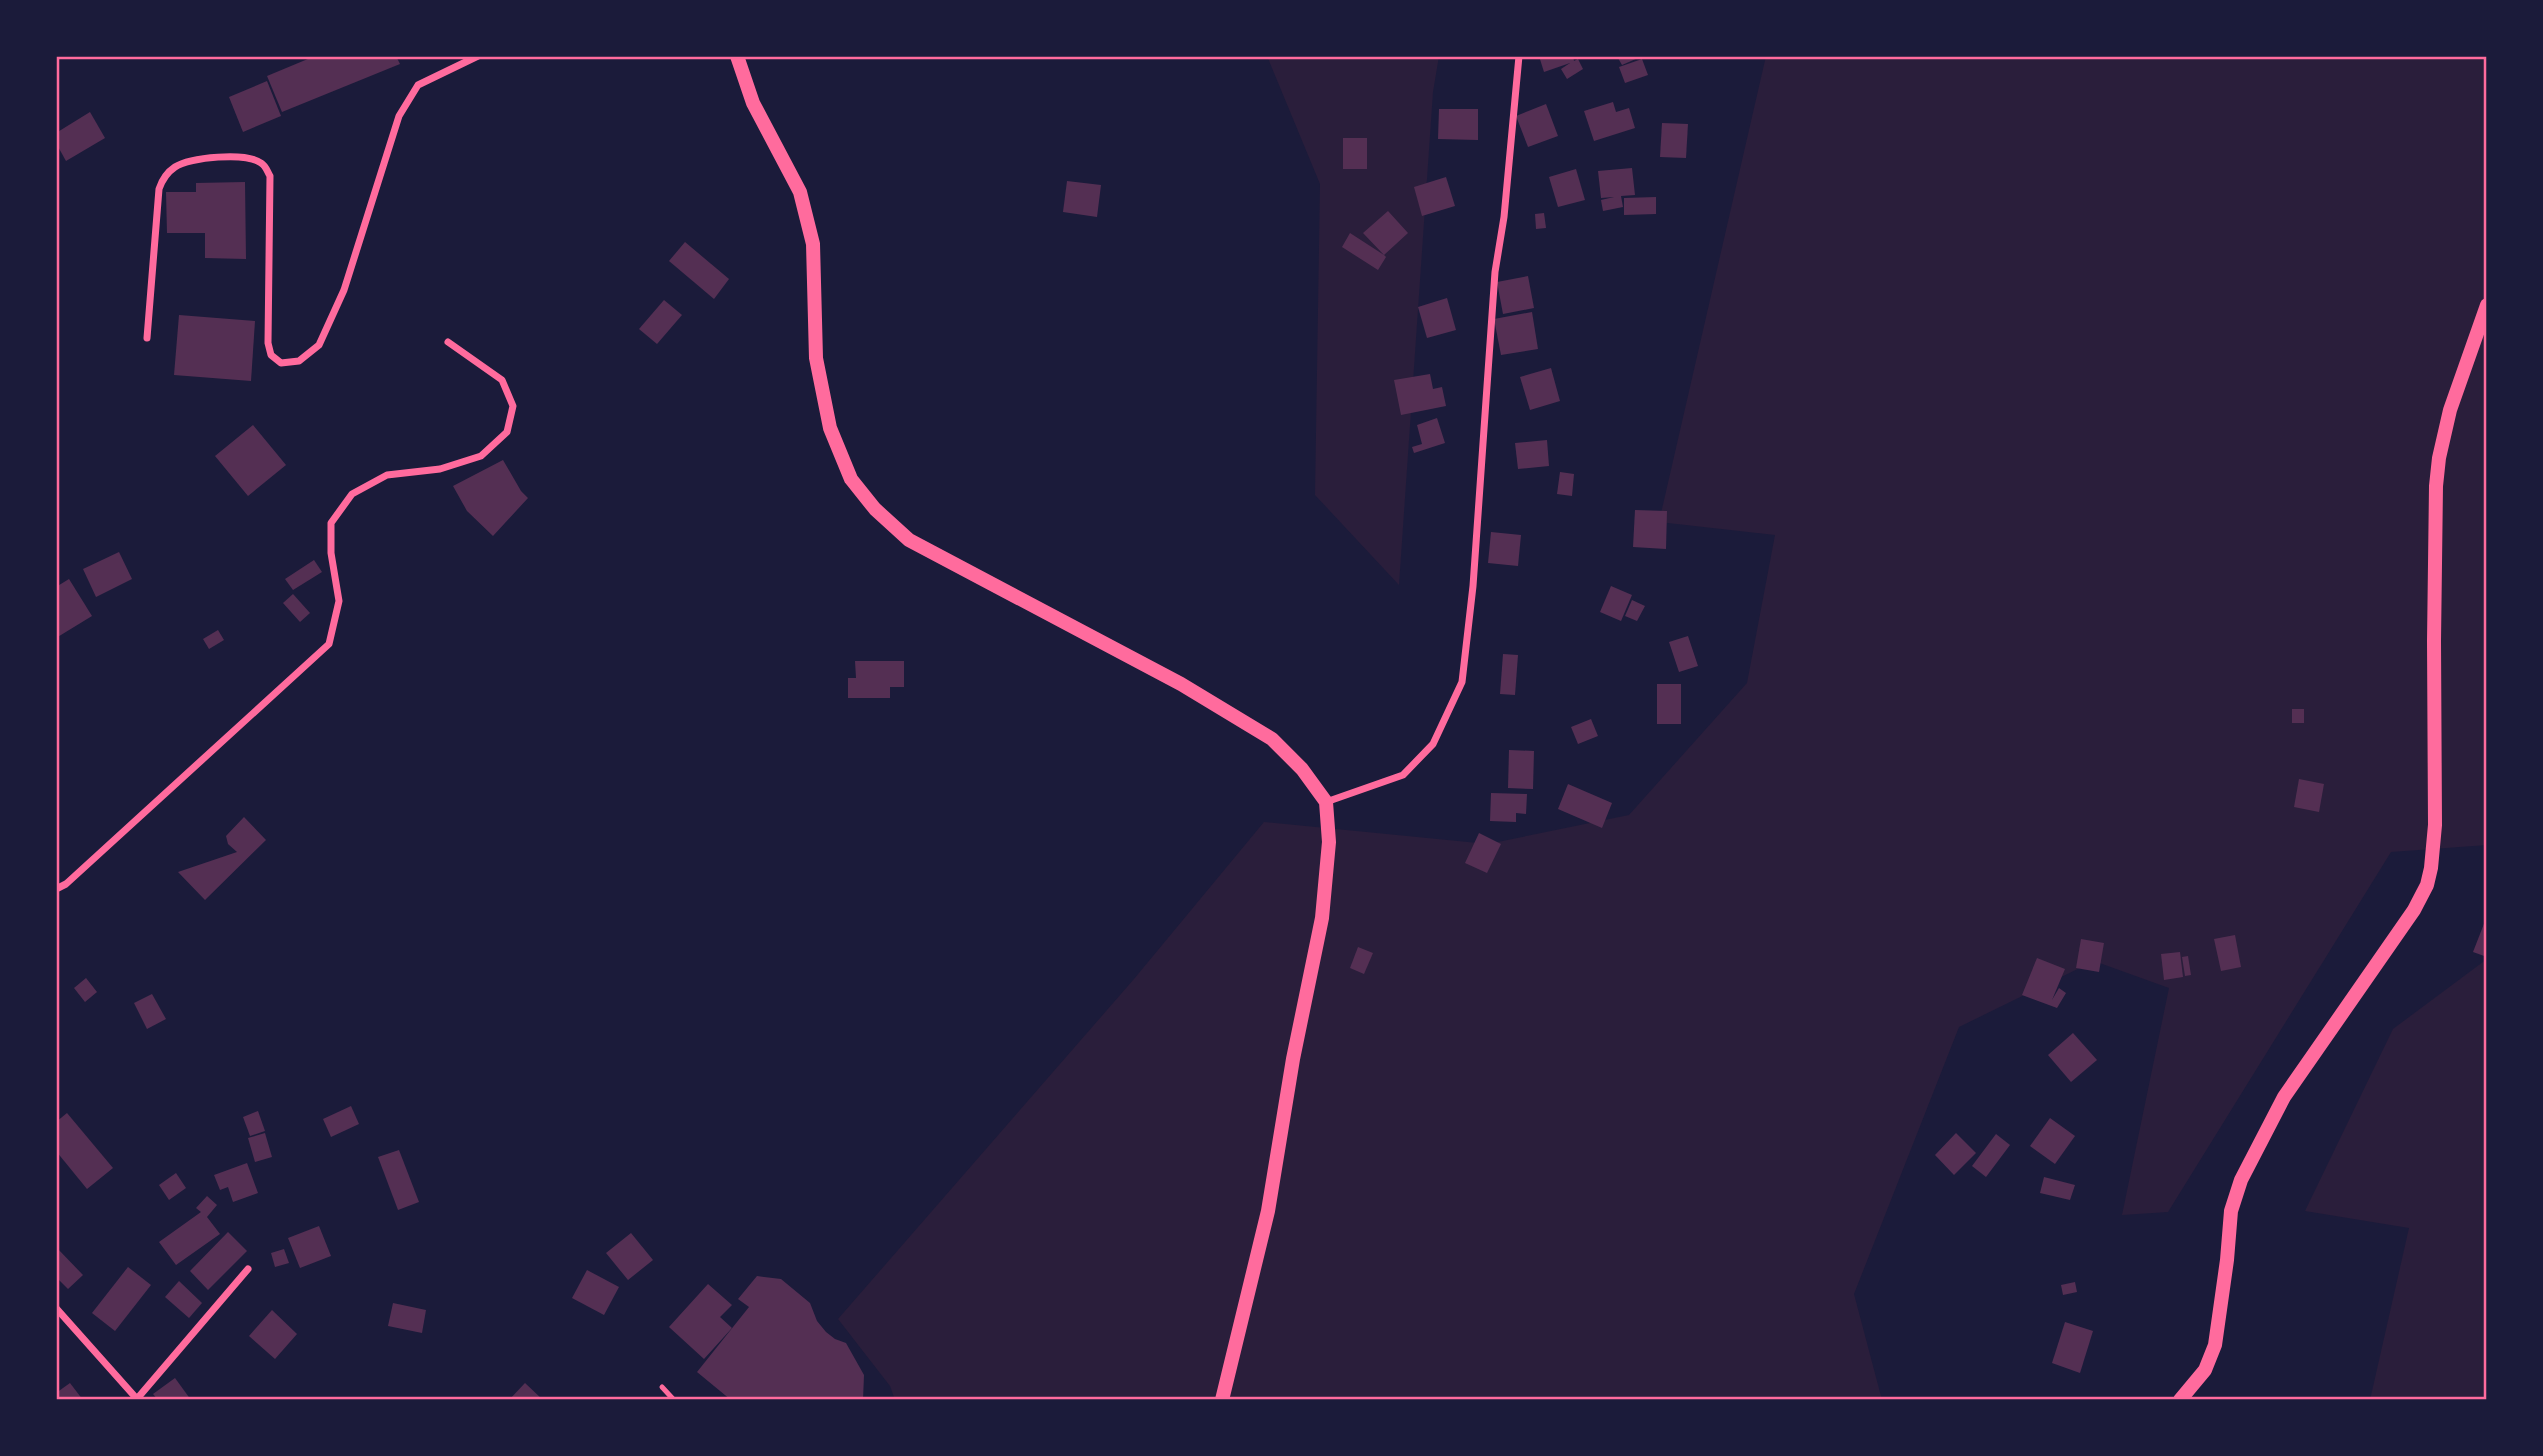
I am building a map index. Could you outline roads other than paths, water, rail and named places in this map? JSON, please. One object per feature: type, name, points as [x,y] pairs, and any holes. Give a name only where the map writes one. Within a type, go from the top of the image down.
[{"type":"main road","points":[[737,56],[753,103],[800,192],[813,244],[816,358],[830,428],[851,479],[875,509],[909,540],[1181,684],[1272,739],[1302,769],[1325,802],[1329,842],[1322,918],[1293,1059],[1268,1211],[1222,1400]]},
{"type":"main road","points":[[2180,1400],[2205,1370],[2215,1345],[2231,1211],[2241,1180],[2284,1097],[2414,910],[2427,885],[2435,825],[2434,640],[2439,458],[2450,410],[2487,305]]},
{"type":"street","points":[[147,338],[159,189],[163,177],[175,167],[195,159],[252,158],[264,164],[270,176],[268,343],[271,355],[281,363],[299,361],[319,345],[344,290],[399,116],[418,85],[478,56]]},
{"type":"street","points":[[1325,802],[1403,775],[1433,744],[1462,682],[1473,586],[1495,272],[1504,218],[1519,56]]},
{"type":"street","points":[[56,889],[66,884],[330,644],[339,601],[331,553],[331,523],[352,494],[387,475],[440,469],[481,456],[507,432],[513,406],[502,380],[449,342]]},
{"type":"street","points":[[56,1308],[137,1399],[248,1269]]},
{"type":"lane","points":[[662,1387],[674,1400]]}]
